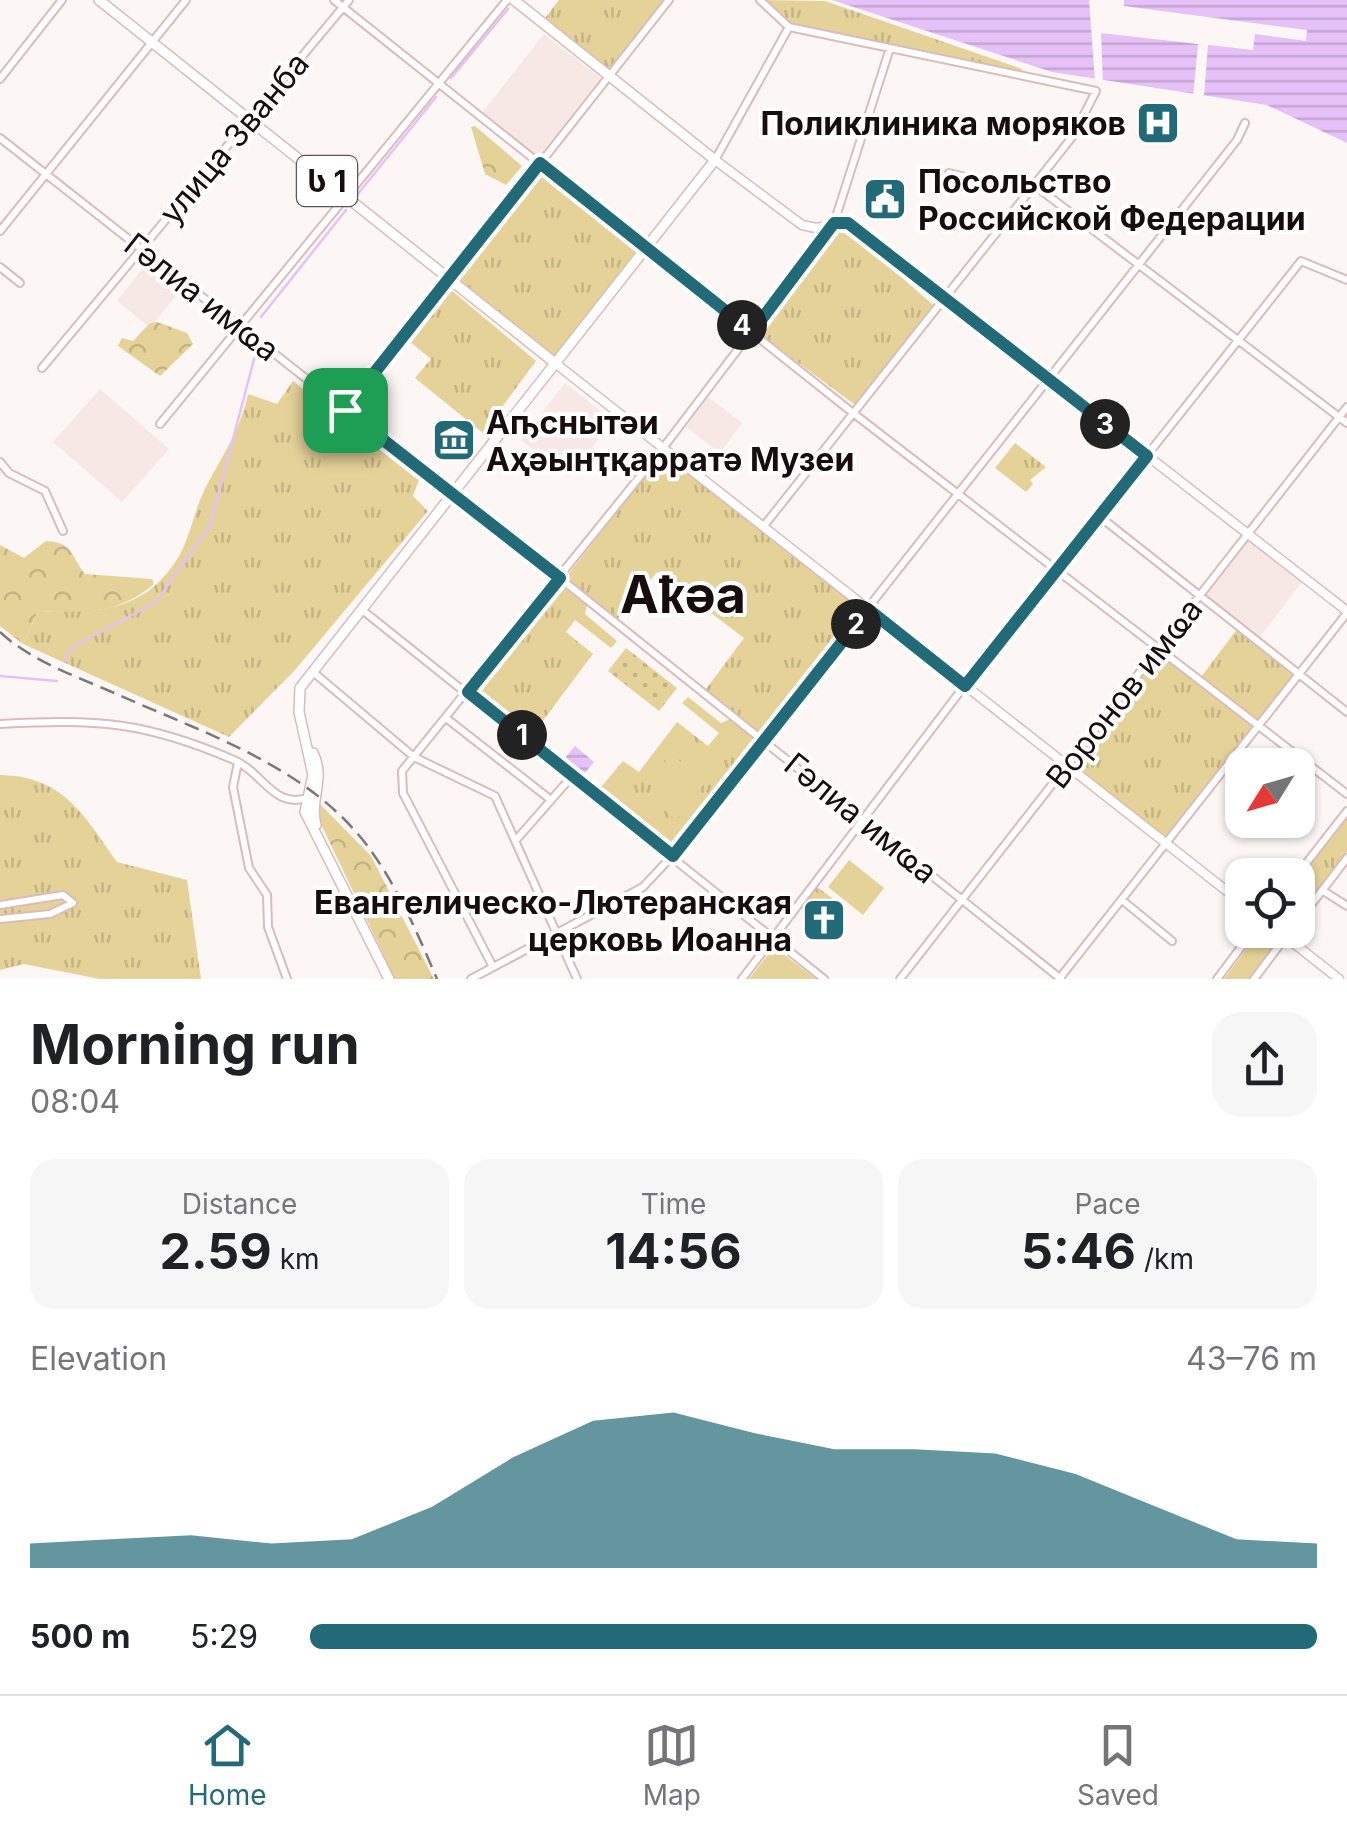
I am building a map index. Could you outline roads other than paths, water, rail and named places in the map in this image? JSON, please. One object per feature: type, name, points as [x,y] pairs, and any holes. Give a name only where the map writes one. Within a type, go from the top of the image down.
[{"type":"highway","name":"ს 1","points":[[99,0],[555,363]]},
{"type":"highway","points":[[389,979],[300,801],[313,775],[298,700],[313,672],[361,609],[454,496],[715,160],[511,0]]},
{"type":"highway","points":[[309,747],[320,773],[314,817],[323,844]]},
{"type":"main road","points":[[715,160],[802,225],[816,228],[848,223],[1347,612]]},
{"type":"main road","points":[[555,363],[1225,890]]},
{"type":"main road","points":[[1304,948],[1340,979]]},
{"type":"street","points":[[0,79],[62,0]]},
{"type":"street","points":[[0,231],[186,0]]},
{"type":"street","points":[[334,0],[346,4],[439,84],[857,416],[1347,794]]},
{"type":"street","points":[[160,424],[511,0]]},
{"type":"street","points":[[345,410],[669,0]]},
{"type":"street","points":[[760,0],[789,27],[1096,91],[1073,136],[944,298],[857,416],[763,526]]},
{"type":"street","name":"улица Званба","points":[[42,368],[346,4]]},
{"type":"street","points":[[715,160],[789,27]]},
{"type":"street","points":[[493,967],[403,793],[402,771],[663,448],[834,223],[890,48]]},
{"type":"street","points":[[472,979],[642,887],[673,856],[1136,263],[1238,140],[1245,123]]},
{"type":"street","name":"Гәлиа имҩа","points":[[0,138],[560,578],[1060,979]]},
{"type":"street","points":[[949,174],[1031,188],[1347,423]]},
{"type":"street","points":[[742,979],[965,686],[1302,261],[1347,280]]},
{"type":"street","points":[[0,267],[20,283]]},
{"type":"street","name":"Воронов имҩа","points":[[900,979],[1347,406]]},
{"type":"street","points":[[0,462],[8,473],[45,492],[63,531]]},
{"type":"street","points":[[1100,516],[1347,712]]},
{"type":"street","points":[[361,609],[824,979]]},
{"type":"street","points":[[1060,979],[1347,612]]},
{"type":"street","points":[[313,672],[414,756],[495,796],[577,979]]},
{"type":"street","points":[[446,718],[551,800]]},
{"type":"street","points":[[0,724],[75,722],[146,727],[250,767],[270,792],[300,801],[317,791]]},
{"type":"street","points":[[238,762],[233,787],[249,868],[267,895],[268,927],[287,979]]},
{"type":"street","points":[[516,840],[573,775]]},
{"type":"street","points":[[1310,858],[1347,811]]},
{"type":"street","points":[[1315,899],[1347,858]]},
{"type":"street","points":[[1322,890],[1347,906]]},
{"type":"street","points":[[0,905],[70,897],[73,903],[64,910],[0,919]]},
{"type":"street","points":[[1122,900],[1172,941]]},
{"type":"street","points":[[1217,979],[1240,948]]},
{"type":"street","points":[[1254,979],[1277,948]]},
{"type":"waterway","points":[[451,78],[508,9]]},
{"type":"waterway","points":[[357,195],[436,97]]},
{"type":"waterway","points":[[261,317],[346,210]]},
{"type":"waterway","points":[[65,662],[71,648],[156,602],[210,526],[257,348]]},
{"type":"waterway","points":[[0,676],[57,681]]},
{"type":"waterway","points":[[1059,973],[1104,917]]},
{"type":"railway","points":[[0,632],[42,661],[254,755],[315,794],[342,817],[377,860],[406,909],[437,979]]},
{"type":"place","name":"Поликлиника моряков","points":[[1158,123]]},
{"type":"place","name":"Посольство Российской Федерации","points":[[885,199]]},
{"type":"place","name":"Аҧснытәи Аҳәынҭқарратә Музеи","points":[[454,440]]},
{"type":"place","name":"Евангелическо-Лютеранская церковь Иоанна","points":[[824,920]]},
{"type":"district","name":"Аҟəа","points":[[683,594]]}]
